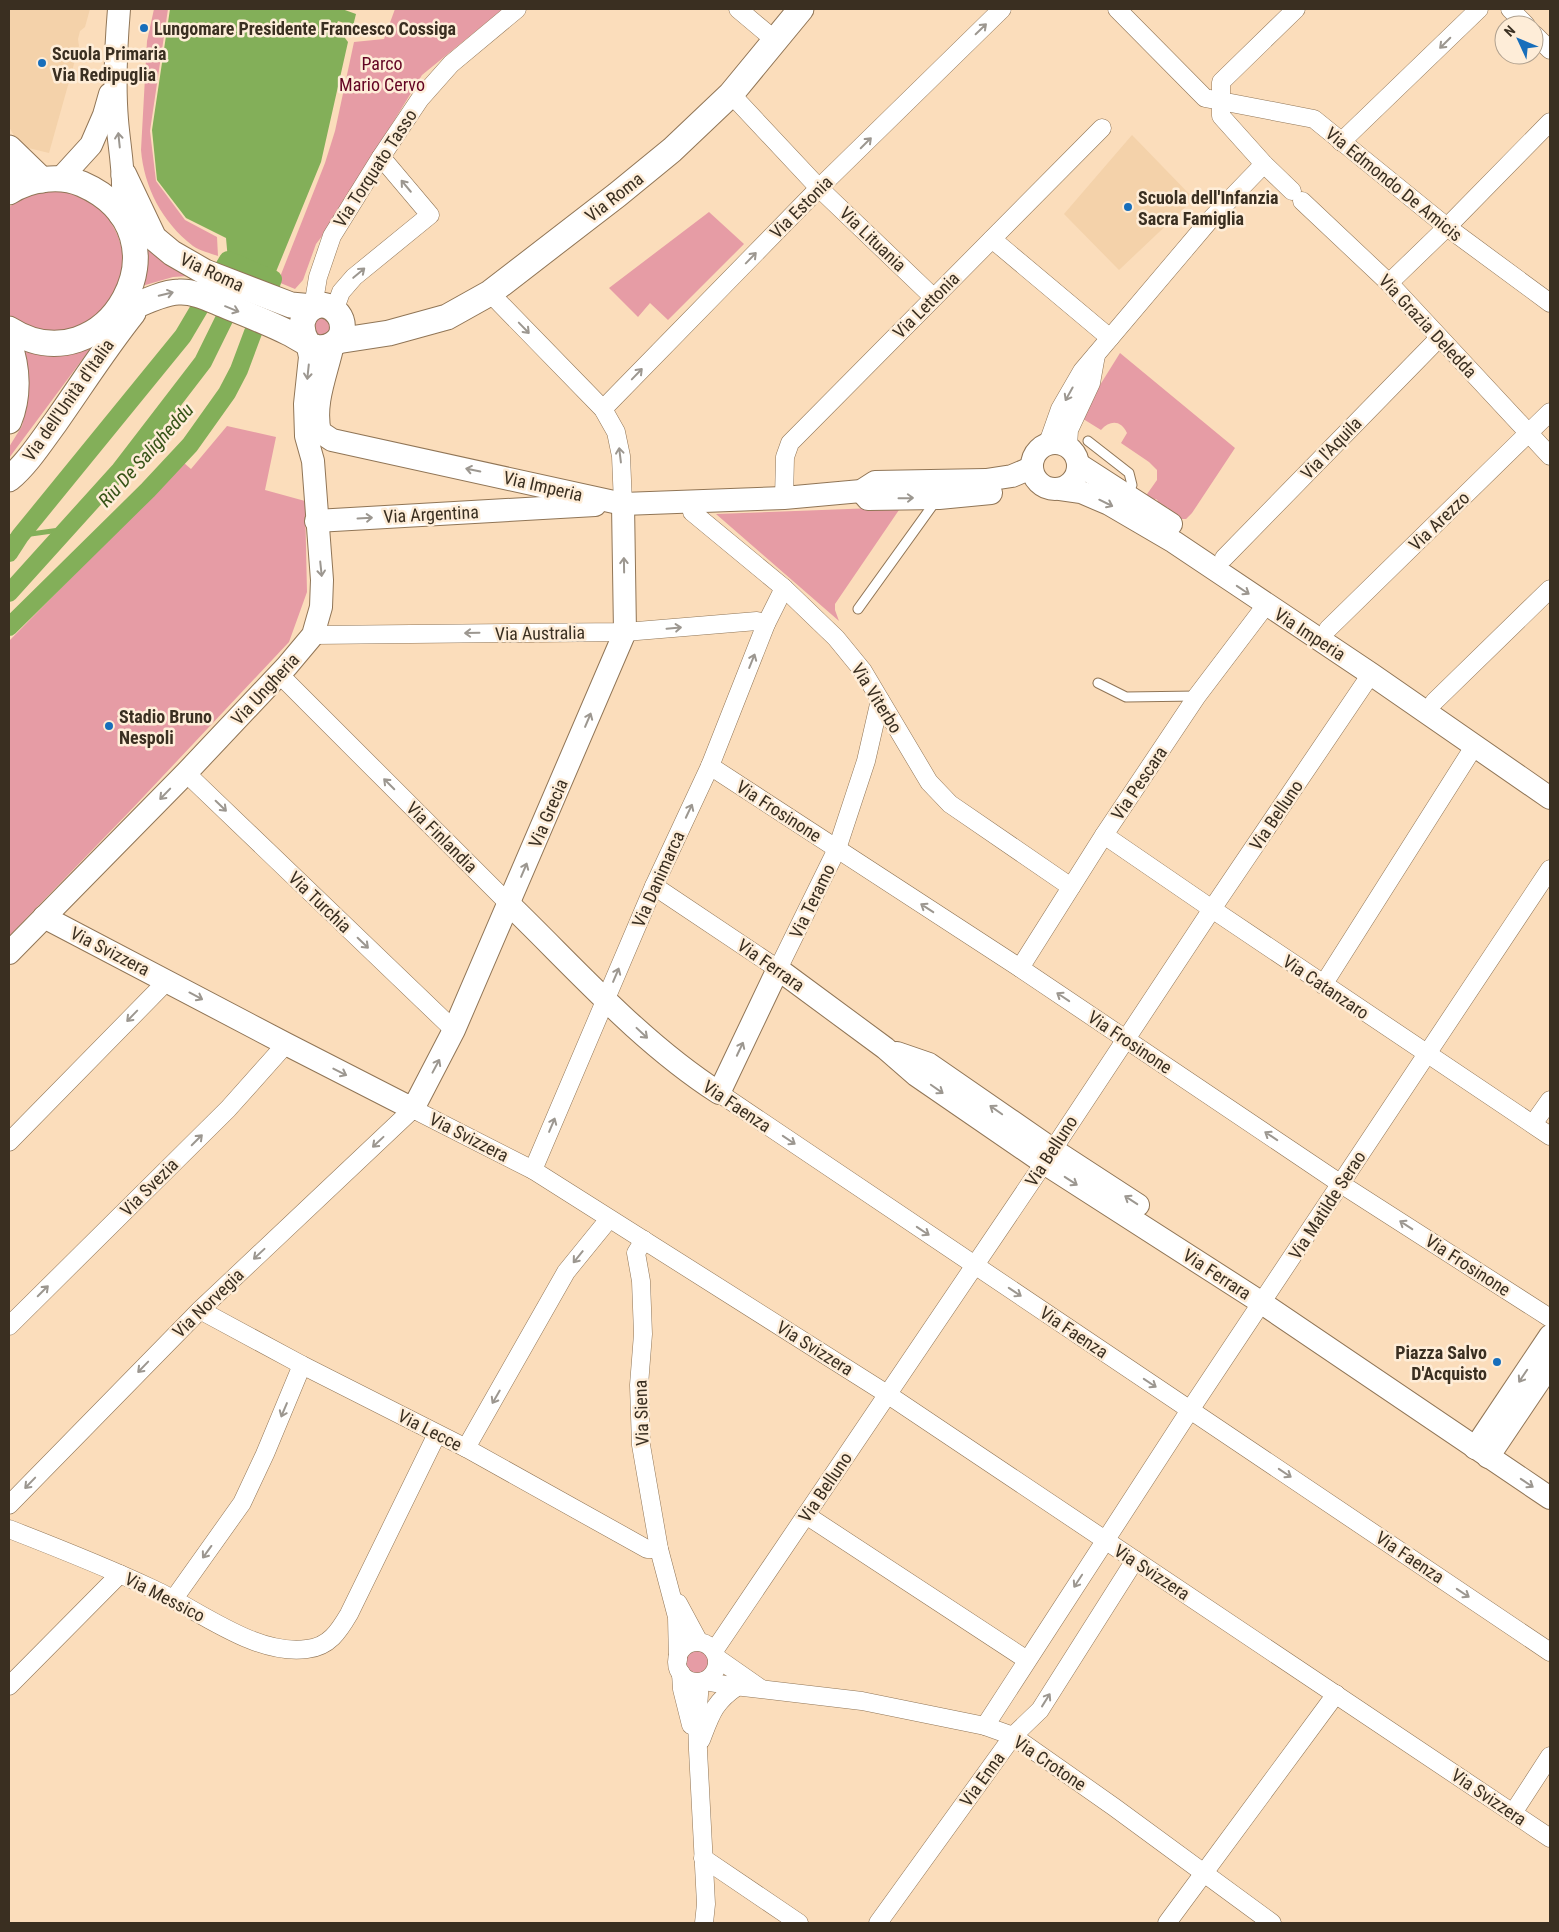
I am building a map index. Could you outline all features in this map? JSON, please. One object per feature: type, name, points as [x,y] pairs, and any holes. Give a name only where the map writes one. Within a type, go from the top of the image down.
[{"type":"main road","name":"Via Roma","points":[[335,342],[389,333],[447,317],[490,293],[618,195],[672,150],[730,94],[801,9]]},
{"type":"main road","points":[[9,148],[42,171],[78,182],[94,190],[109,200],[121,214]]},
{"type":"main road","points":[[9,192],[25,184],[42,171]]},
{"type":"main road","points":[[124,175],[153,237]]},
{"type":"main road","name":"Via Roma","points":[[121,214],[172,252],[200,283],[270,324],[307,342]]},
{"type":"main road","name":"Via dell'Unità d'Italia","points":[[9,479],[44,438],[115,326],[132,283],[135,266],[130,230],[121,214]]},
{"type":"main road","name":"Via Roma","points":[[115,326],[139,306],[160,295],[200,283],[273,299],[291,305],[313,307]]},
{"type":"main road","points":[[325,306],[332,308],[338,314],[342,320],[342,331],[335,342],[324,348],[315,347],[307,342],[300,326],[304,315],[313,307],[325,306]]},
{"type":"main road","points":[[338,314],[389,333]]},
{"type":"main road","points":[[9,329],[18,335],[38,341],[59,342],[80,338],[99,329],[115,326]]},
{"type":"main road","name":"Via dell'Unità d'Italia","points":[[9,421],[16,399],[10,350]]},
{"type":"street","points":[[119,9],[116,66],[117,121],[124,175],[121,214]]},
{"type":"street","name":"Via Torquato Tasso","points":[[313,307],[318,277],[332,236],[426,89],[451,64],[517,9]]},
{"type":"street","points":[[738,9],[776,40]]},
{"type":"street","name":"Via Estonia","points":[[604,409],[819,188],[1002,9]]},
{"type":"street","points":[[1126,12],[1205,98],[1222,101],[1221,82],[1296,9]]},
{"type":"street","points":[[1341,142],[1480,9]]},
{"type":"street","points":[[42,171],[91,145],[104,115],[116,66]]},
{"type":"street","name":"Via Lituania","points":[[730,94],[819,188],[934,297]]},
{"type":"street","name":"Via Edmondo De Amicis","points":[[1222,101],[1314,119],[1447,227],[1550,303]]},
{"type":"street","name":"Via Grazia Deledda","points":[[1222,101],[1222,116],[1264,164],[1389,282],[1550,456]]},
{"type":"street","points":[[1389,282],[1447,227],[1550,122]]},
{"type":"street","name":"Via Lettonia","points":[[784,498],[786,457],[790,443],[1102,128]]},
{"type":"street","points":[[338,314],[337,303],[341,292],[354,277],[430,215],[381,157]]},
{"type":"street","points":[[1070,449],[1036,451],[1033,456],[1034,475],[1046,488],[1060,489],[1075,477],[1069,430],[1091,383],[1096,354],[1209,221],[1264,164]]},
{"type":"street","points":[[992,239],[1110,338]]},
{"type":"street","points":[[490,293],[604,409],[616,432],[620,456],[623,504],[784,498],[861,491],[875,482],[986,480],[1034,475]]},
{"type":"street","name":"Via l'Aquila","points":[[1224,558],[1439,338]]},
{"type":"street","name":"Via Ungheria","points":[[9,951],[186,773],[313,635],[321,607],[322,580],[312,461],[306,436],[305,404],[310,357],[307,342]]},
{"type":"street","points":[[312,461],[321,446],[332,440],[320,432],[317,418],[320,395],[335,342]]},
{"type":"street","name":"Via Arezzo","points":[[1328,629],[1550,412]]},
{"type":"street","name":"Via Imperia","points":[[332,440],[546,497]]},
{"type":"street","name":"Via Imperia","points":[[1070,449],[1128,495],[1224,558],[1550,781]]},
{"type":"street","points":[[861,491],[868,499],[938,498],[1006,492],[1034,475]]},
{"type":"street","name":"Via Imperia","points":[[1060,489],[1081,492],[1110,504],[1174,542],[1371,674],[1550,798]]},
{"type":"street","name":"Via Argentina","points":[[316,521],[546,497],[623,504]]},
{"type":"street","name":"Via Viterbo","points":[[692,502],[692,512],[784,588],[836,638],[863,671],[930,782],[950,804],[1070,887]]},
{"type":"street","name":"Via Grecia","points":[[413,1109],[454,1030],[510,905],[625,632],[623,504]]},
{"type":"street","name":"Via Danimarca","points":[[533,1170],[654,886],[710,766],[766,624],[784,588]]},
{"type":"street","points":[[1434,702],[1547,598]]},
{"type":"street","name":"Via Pescara","points":[[1020,968],[1070,887],[1197,696],[1266,605]]},
{"type":"street","name":"Via Australia","points":[[313,635],[625,632],[757,621],[766,624]]},
{"type":"street","name":"Via Finlandia","points":[[279,674],[606,1000]]},
{"type":"street","name":"Via Belluno","points":[[709,1649],[731,1628],[1371,674]]},
{"type":"street","name":"Via Teramo","points":[[719,1093],[837,849],[866,761],[880,700]]},
{"type":"street","points":[[1323,985],[1475,745]]},
{"type":"street","name":"Via Frosinone","points":[[710,766],[1020,968],[1341,1184],[1550,1318]]},
{"type":"street","name":"Via Turchia","points":[[186,773],[454,1030]]},
{"type":"street","name":"Via Catanzaro","points":[[1104,835],[1323,985],[1550,1136]]},
{"type":"street","name":"Via Matilde Serao","points":[[1105,1540],[1550,869]]},
{"type":"street","name":"Via Ferrara","points":[[654,886],[778,969],[885,1048],[929,1064],[1048,1156],[1266,1297],[1485,1447],[1550,1498]]},
{"type":"street","name":"Via Svizzera","points":[[44,917],[286,1044],[533,1170],[887,1394],[1550,1838]]},
{"type":"street","points":[[9,1142],[166,981]]},
{"type":"street","name":"Via Faenza","points":[[606,1000],[666,1055],[693,1076],[1550,1652]]},
{"type":"street","name":"Via Svezia","points":[[9,1326],[228,1109],[286,1044]]},
{"type":"street","points":[[1533,1124],[1550,1100]]},
{"type":"street","name":"Via Norvegia","points":[[9,1505],[200,1310],[413,1109]]},
{"type":"street","points":[[466,1448],[566,1272],[609,1219]]},
{"type":"street","name":"Via Siena","points":[[644,1240],[636,1253],[640,1281],[642,1334],[639,1385],[641,1445],[659,1549],[677,1617],[682,1689],[698,1750]]},
{"type":"street","name":"Via Lecce","points":[[200,1310],[302,1365],[466,1448],[647,1549],[659,1549]]},
{"type":"street","points":[[1485,1447],[1550,1336]]},
{"type":"street","points":[[173,1600],[242,1503],[265,1454],[302,1365]]},
{"type":"street","points":[[1485,1447],[1550,1365]]},
{"type":"street","name":"Via Messico","points":[[9,1530],[120,1574],[247,1639],[288,1648],[308,1649],[323,1644],[336,1635],[349,1614],[437,1434]]},
{"type":"street","name":"Via Ferrara","points":[[1485,1447],[1550,1480]]},
{"type":"street","points":[[806,1515],[1027,1660]]},
{"type":"street","name":"Via Enna","points":[[985,1726],[1105,1540]]},
{"type":"street","name":"Via Enna","points":[[878,1923],[1013,1736],[1040,1710],[1135,1560]]},
{"type":"street","points":[[9,1686],[120,1574]]},
{"type":"street","name":"Via Siena","points":[[670,1586],[709,1649]]},
{"type":"street","points":[[690,1643],[709,1649],[715,1671],[711,1676],[702,1681],[690,1680],[679,1667],[681,1651],[690,1643]]},
{"type":"street","name":"Via Crotone","points":[[709,1649],[760,1688]]},
{"type":"street","name":"Via Siena","points":[[702,1681],[697,1719],[706,1904],[704,1923]]},
{"type":"street","name":"Via Crotone","points":[[702,1681],[862,1701],[985,1726],[1013,1736],[1114,1807],[1272,1923]]},
{"type":"street","points":[[698,1750],[715,1707],[724,1696],[738,1686]]},
{"type":"street","points":[[1167,1923],[1336,1694]]},
{"type":"street","points":[[1514,1813],[1550,1756]]},
{"type":"street","points":[[703,1858],[799,1923]]},
{"type":"lane","points":[[858,609],[938,498]]},
{"type":"lane","points":[[1098,683],[1126,697],[1197,696]]},
{"type":"shaded area","name":"Scuola Primaria Via Redipuglia","points":[[9,9],[90,9],[85,27],[80,31],[79,46],[49,153],[20,146],[9,127]]},
{"type":"shaded area","points":[[170,9],[342,9],[356,14],[353,26],[338,21],[336,26],[348,42],[321,162],[273,279],[228,260],[226,238],[186,218],[157,180],[152,130]]},
{"type":"shaded area","name":"Scuola dell'Infanzia Sacra Famiglia","points":[[1132,135],[1194,199],[1119,270],[1064,214]]},
{"type":"green space","points":[[154,9],[168,9],[150,131],[156,181],[185,220],[217,237],[218,256],[202,251],[182,237],[156,203],[146,177],[141,150],[147,41]]},
{"type":"green space","name":"Parco Mario Cervo","points":[[395,9],[503,9],[422,75],[329,227],[316,244],[303,280],[295,289],[278,282],[325,163],[335,131],[354,42],[384,39]]},
{"type":"green space","points":[[44,191],[70,193],[96,205],[112,224],[122,248],[123,272],[120,283],[112,297],[88,321],[76,327],[63,330],[50,331],[37,328],[9,315],[9,207],[28,195]]},
{"type":"green space","points":[[709,212],[744,244],[668,320],[650,303],[638,317],[609,288]]},
{"type":"green space","points":[[144,237],[188,276],[173,277],[142,286],[148,259]]},
{"type":"green space","points":[[324,315],[333,329],[320,338],[310,324]]},
{"type":"green space","points":[[15,340],[96,341],[9,458],[9,447],[22,426],[26,407]]},
{"type":"green space","points":[[1120,353],[1235,448],[1192,513],[1186,519],[1179,519],[1167,507],[1164,508],[1157,505],[1158,501],[1156,499],[1152,501],[1145,497],[1157,480],[1157,470],[1149,462],[1121,443],[1127,433],[1122,426],[1112,423],[1101,430],[1080,417]]},
{"type":"green space","name":"Stadio Bruno Nespoli","points":[[227,426],[276,437],[265,490],[305,501],[307,592],[289,642],[10,935],[9,641],[184,463],[191,469]]},
{"type":"green space","points":[[901,507],[835,604],[839,621],[716,514]]},
{"type":"green space","points":[[698,1648],[708,1652],[712,1662],[708,1672],[698,1676],[688,1672],[684,1662],[688,1652]]},
{"type":"waterway","name":"Riu De Saligheddu","points":[[9,553],[20,536],[183,336],[228,260],[273,279],[239,370],[227,393],[190,445],[148,490],[9,627]]},
{"type":"waterway","name":"Riu De Saligheddu","points":[[9,593],[120,470],[203,362],[235,297]]},
{"type":"waterway","points":[[9,537],[67,529]]},
{"type":"place","name":"Lungomare Presidente Francesco Cossiga","points":[[144,28]]},
{"type":"place","name":"Scuola Primaria Via Redipuglia","points":[[42,63]]},
{"type":"place","name":"Scuola dell'Infanzia Sacra Famiglia","points":[[1128,207]]},
{"type":"place","name":"Stadio Bruno Nespoli","points":[[109,726]]},
{"type":"place","name":"Piazza Salvo D'Acquisto","points":[[1497,1362]]}]
